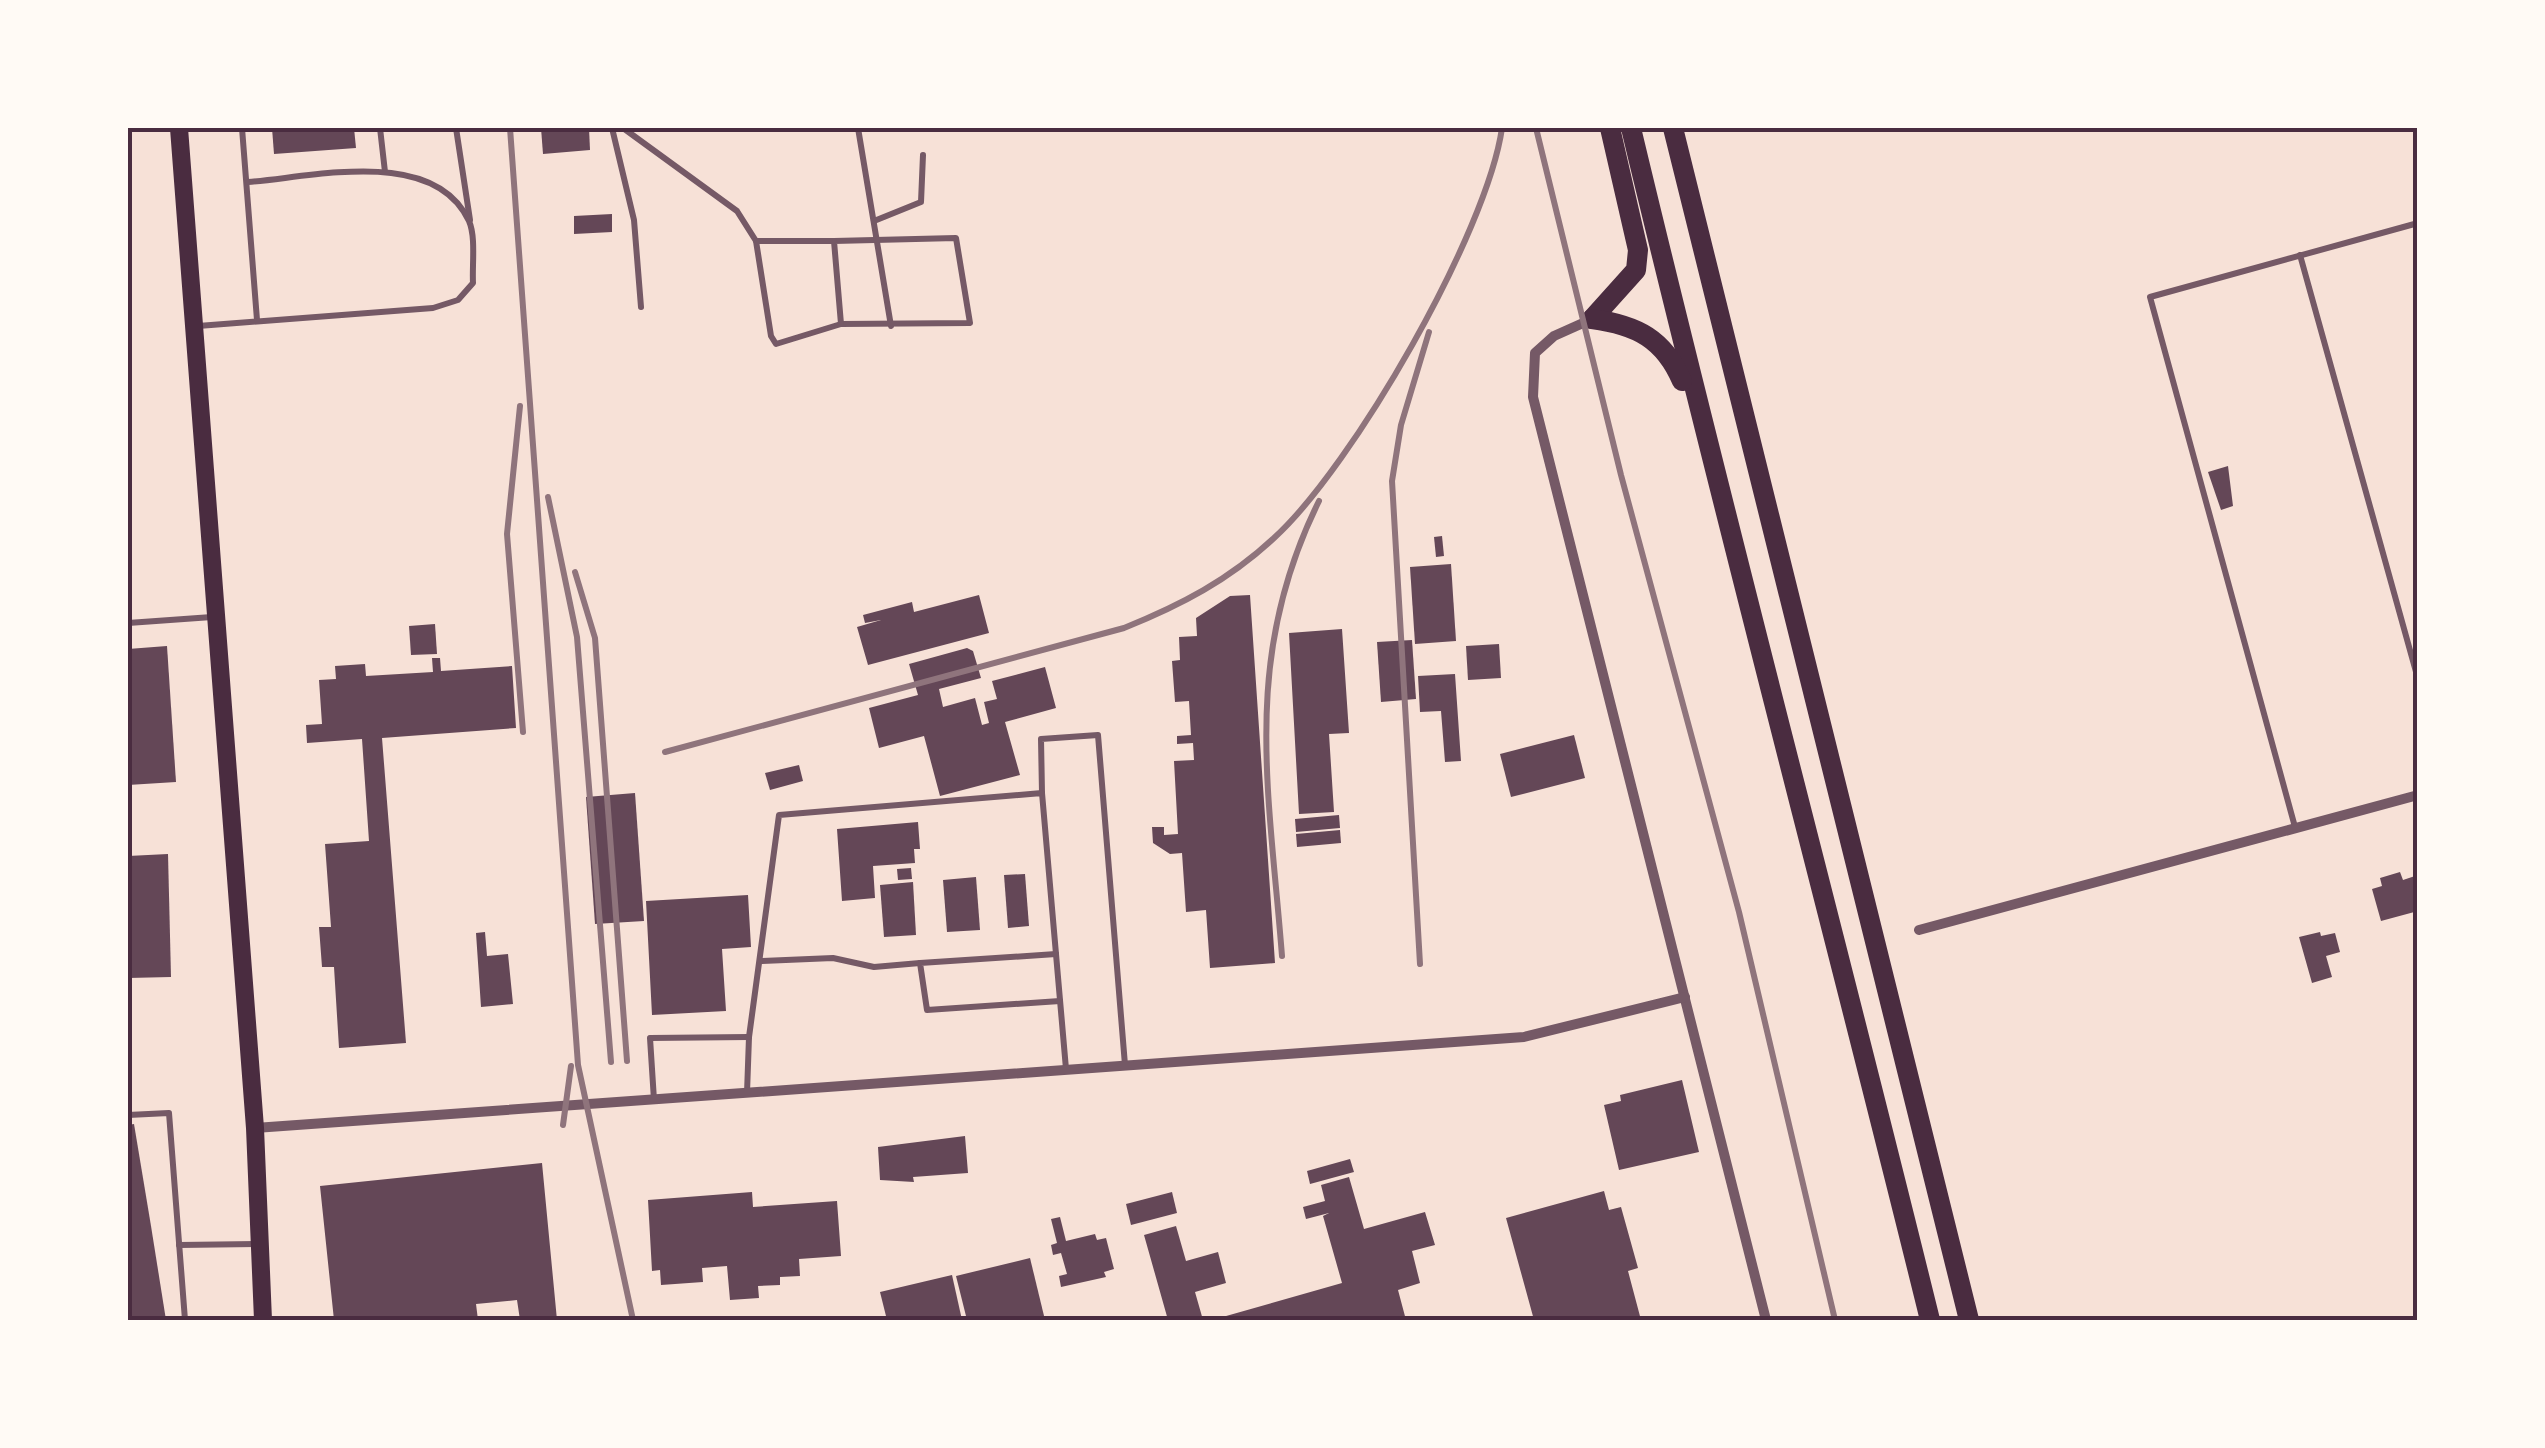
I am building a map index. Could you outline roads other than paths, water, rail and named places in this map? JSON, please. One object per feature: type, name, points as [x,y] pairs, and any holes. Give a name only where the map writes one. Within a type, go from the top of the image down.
[{"type":"highway","points":[[1610,128],[1638,250],[1636,270],[1592,319],[1644,332],[1667,351],[1709,454]]},
{"type":"highway","points":[[1631,128],[1709,454],[1818,865],[1930,1320]]},
{"type":"highway","points":[[1673,128],[1968,1320]]},
{"type":"main road","points":[[180,128],[255,1128],[263,1320]]},
{"type":"street","points":[[1592,319],[1554,336],[1535,353],[1532,397],[1766,1320]]},
{"type":"street","points":[[1920,930],[2418,796]]},
{"type":"street","points":[[255,1128],[1524,1037],[1686,997]]},
{"type":"lane","points":[[242,128],[257,320]]},
{"type":"lane","points":[[380,128],[385,172]]},
{"type":"lane","points":[[197,326],[432,308],[458,300],[473,283],[470,223],[456,128]]},
{"type":"lane","points":[[612,128],[634,220],[641,307]]},
{"type":"lane","points":[[623,128],[738,211],[756,240],[771,336],[776,344],[841,324],[970,323],[956,238],[756,240]]},
{"type":"lane","points":[[858,128],[891,326]]},
{"type":"lane","points":[[874,222],[921,202],[922,155]]},
{"type":"lane","points":[[248,182],[400,171],[446,190],[470,223]]},
{"type":"lane","points":[[2296,828],[2150,298],[2418,223]]},
{"type":"lane","points":[[834,242],[841,324]]},
{"type":"lane","points":[[2300,254],[2418,679]]},
{"type":"lane","points":[[128,623],[218,617]]},
{"type":"lane","points":[[1066,1070],[1041,740],[1098,734],[1125,1066]]},
{"type":"lane","points":[[747,1092],[749,1037],[779,816],[1042,792]]},
{"type":"lane","points":[[762,961],[834,958],[874,967],[1056,954]]},
{"type":"lane","points":[[920,963],[927,1010],[1060,1000]]},
{"type":"lane","points":[[654,1102],[650,1038],[749,1037]]},
{"type":"lane","points":[[128,1115],[168,1113],[184,1320]]},
{"type":"lane","points":[[179,1246],[260,1244]]},
{"type":"railway","points":[[510,128],[578,1065],[633,1320]]},
{"type":"railway","points":[[665,752],[1124,628],[1185,600],[1240,567],[1306,504],[1377,404],[1444,285],[1471,226],[1491,173],[1502,128]]},
{"type":"railway","points":[[1536,128],[1621,475],[1739,912],[1835,1320]]},
{"type":"railway","points":[[1420,964],[1392,481],[1401,425],[1429,332]]},
{"type":"railway","points":[[520,406],[507,534],[523,732]]},
{"type":"railway","points":[[548,497],[577,637],[611,1062]]},
{"type":"railway","points":[[1282,956],[1267,780],[1270,670],[1278,615],[1294,559],[1319,501]]},
{"type":"railway","points":[[575,572],[595,638],[627,1061]]},
{"type":"railway","points":[[563,1125],[571,1066]]}]
